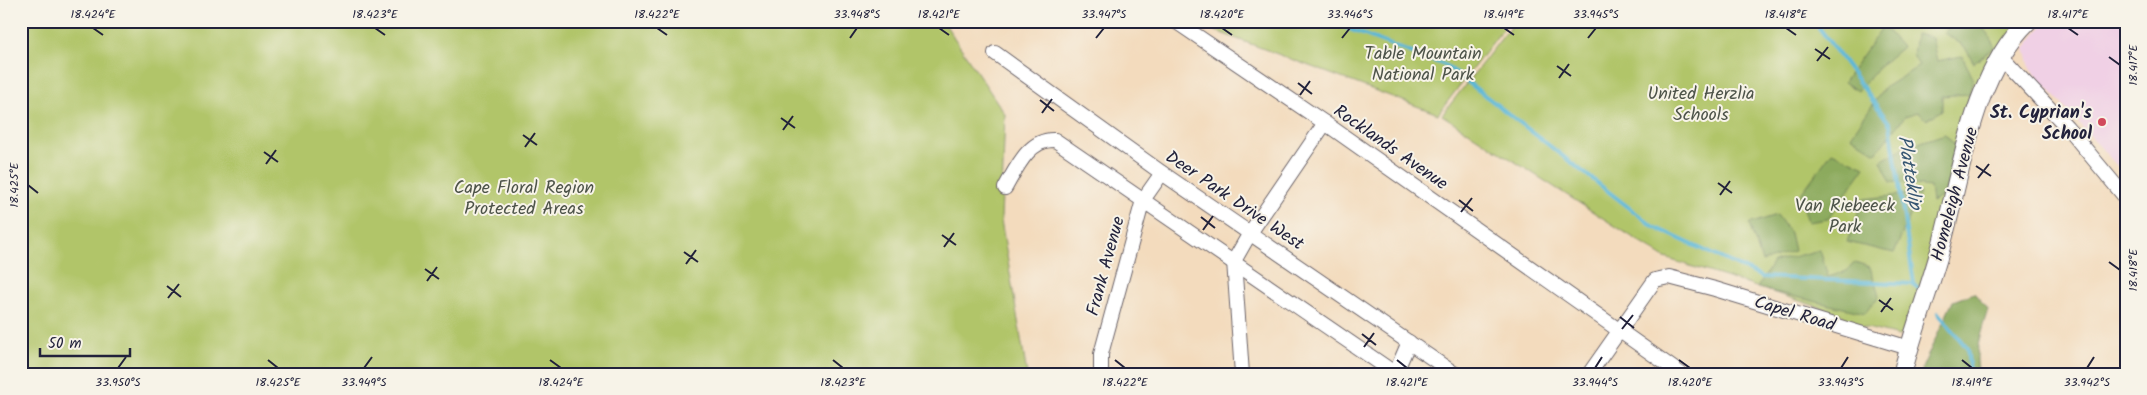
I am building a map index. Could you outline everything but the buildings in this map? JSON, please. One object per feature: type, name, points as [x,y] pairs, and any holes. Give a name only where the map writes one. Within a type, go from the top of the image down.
[{"type":"street","name":"Rocklands Avenue","points":[[1175,21],[1324,123],[1681,374]]},
{"type":"street","name":"Homeleigh Avenue","points":[[1909,348],[1941,248],[1978,107],[2001,57],[2028,21]]},
{"type":"street","name":"Deer Park Drive West","points":[[995,53],[1162,172],[1455,374]]},
{"type":"street","points":[[2001,57],[2067,128],[2126,198]]},
{"type":"street","points":[[1242,374],[1234,261],[1250,233],[1324,123]]},
{"type":"street","points":[[1005,188],[1020,161],[1028,152],[1046,140],[1055,140],[1234,261],[1396,374],[1409,342]]},
{"type":"street","name":"Frank Avenue","points":[[1101,374],[1101,354],[1143,200],[1162,172]]},
{"type":"street","name":"Capel Road","points":[[1618,330],[1655,280],[1669,278],[1715,289],[1909,348]]},
{"type":"street","points":[[1589,374],[1618,330]]},
{"type":"street","points":[[1905,374],[1904,367],[1909,348]]},
{"type":"shaded area","name":"St. Cyprian's School","points":[[2046,21],[2126,21],[2126,176],[2030,68],[2025,48]]},
{"type":"green space","name":"Cape Floral Region Protected Areas","points":[[21,21],[943,21],[1005,114],[1001,220],[1027,374],[21,374]]},
{"type":"green space","name":"Table Mountain National Park","points":[[1189,21],[1509,21],[1438,114]]},
{"type":"green space","name":"Van Riebeeck Park","points":[[1515,21],[2020,21],[1949,193],[1906,332],[1899,336],[1851,324],[1841,314],[1665,258],[1442,115]]},
{"type":"green space","points":[[1955,21],[1975,23],[1980,26],[1984,29],[1995,47],[1974,63],[1964,46],[1944,33]]},
{"type":"green space","points":[[1883,26],[1902,47],[1883,63],[1858,91],[1844,82]]},
{"type":"green space","points":[[1916,34],[1932,38],[1937,61],[1962,56],[1973,78],[1969,94],[1942,96],[1942,110],[1927,120],[1918,112],[1905,116],[1876,153],[1851,136],[1884,88],[1919,66],[1913,55]]},
{"type":"green space","points":[[1945,134],[1960,151],[1949,193],[1932,202],[1930,187],[1891,182],[1881,161],[1903,148]]},
{"type":"green space","points":[[1832,152],[1865,167],[1828,219],[1808,222],[1800,195]]},
{"type":"green space","points":[[1920,193],[1894,253],[1847,242],[1863,199]]},
{"type":"green space","points":[[1777,215],[1790,233],[1794,251],[1762,262],[1749,224]]},
{"type":"green space","points":[[1820,250],[1828,277],[1847,271],[1855,262],[1870,267],[1879,296],[1865,313],[1757,288],[1773,262]]},
{"type":"green space","points":[[1974,293],[1988,309],[1978,349],[1977,366],[1979,374],[1923,374],[1922,368],[1953,301]]},
{"type":"waterway","name":"Platteklip","points":[[1814,21],[1890,124],[1914,284],[1919,289]]},
{"type":"waterway","points":[[1346,28],[1447,66],[1654,227],[1762,277],[1914,284]]},
{"type":"waterway","name":"Platteklip","points":[[1938,313],[1967,348],[1970,374]]},
{"type":"place","name":"St. Cyprian's School","points":[[2102,122]]},
{"type":"park label","name":"United Herzlia Schools","points":[[1701,104]]}]
